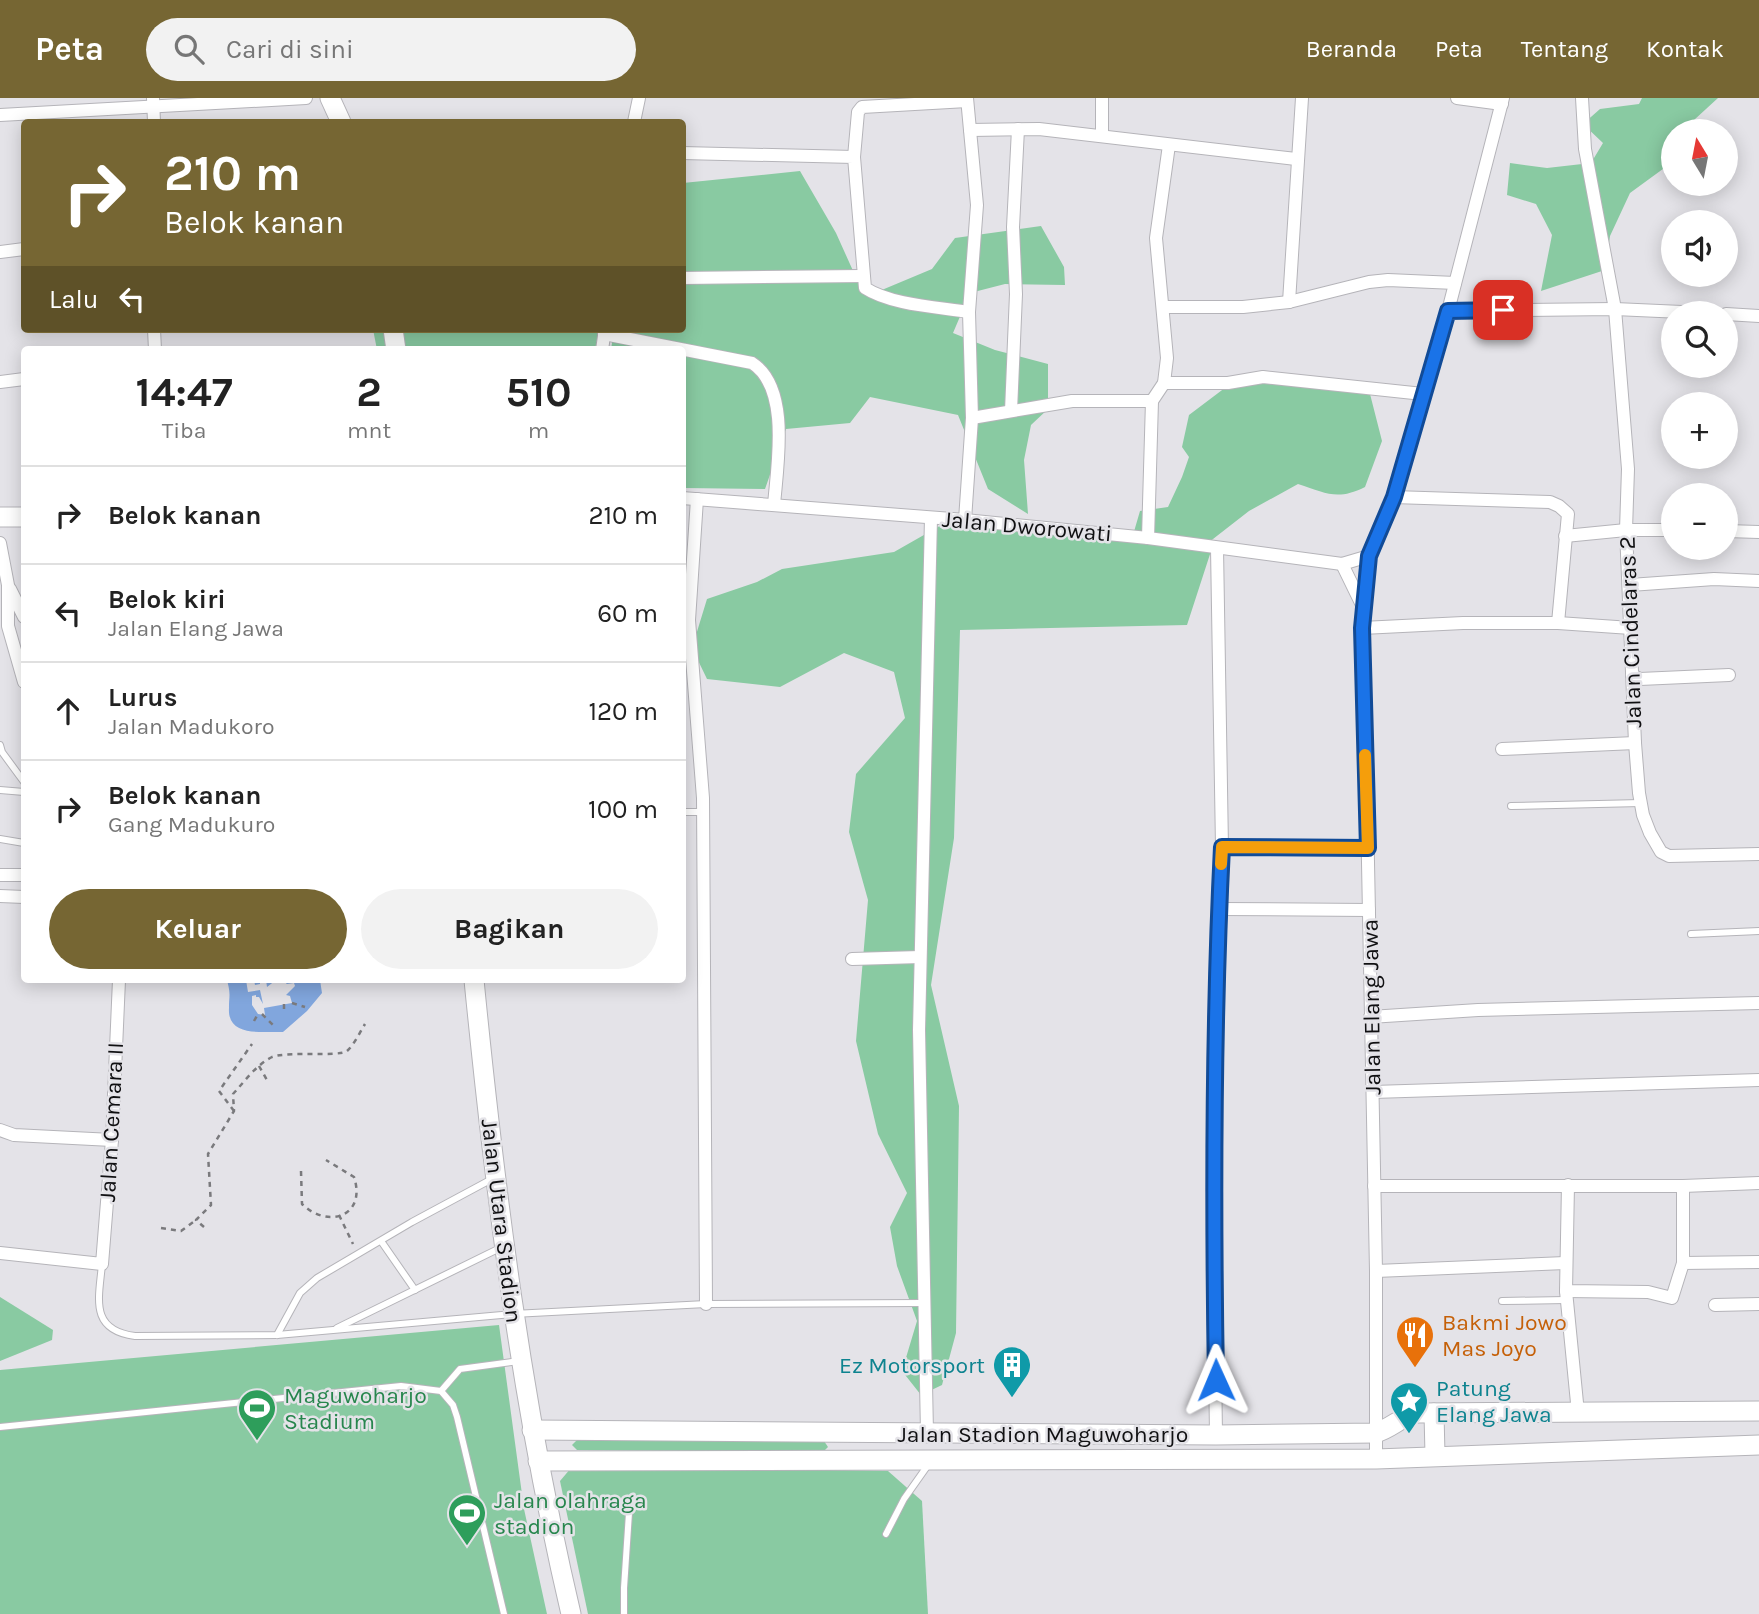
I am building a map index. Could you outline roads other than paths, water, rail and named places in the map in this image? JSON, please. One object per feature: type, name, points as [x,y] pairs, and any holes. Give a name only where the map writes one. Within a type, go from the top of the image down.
[{"type":"main road","points":[[330,98],[340,119]]},
{"type":"main road","points":[[0,517],[21,517]]},
{"type":"main road","name":"Jalan Utara Stadion","points":[[474,983],[513,1314],[532,1430],[571,1614]]},
{"type":"main road","name":"Jalan Stadion Maguwoharjo","points":[[532,1430],[1216,1435],[1375,1433],[1386,1430],[1407,1415],[1434,1413],[1759,1412]]},
{"type":"main road","points":[[1434,1413],[1435,1455]]},
{"type":"main road","points":[[848,1432],[848,1460]]},
{"type":"main road","name":"Jalan Stadion Maguwoharjo","points":[[538,1461],[1376,1458],[1759,1445]]},
{"type":"street","points":[[0,115],[153,102],[306,98]]},
{"type":"street","points":[[635,119],[639,98]]},
{"type":"street","points":[[1102,98],[1102,136]]},
{"type":"street","points":[[1289,302],[1301,98]]},
{"type":"street","points":[[1457,98],[1503,101]]},
{"type":"street","name":"Jalan Cindelaras 2","points":[[1582,98],[1585,149],[1615,309],[1628,469],[1626,530],[1634,743],[1641,803],[1650,833],[1664,854],[1759,854]]},
{"type":"street","points":[[965,520],[972,418],[969,312],[977,205],[967,99],[862,107],[858,112],[855,157],[865,288],[891,299],[969,312]]},
{"type":"street","name":"Jalan Elang Jawa","points":[[1376,1458],[1376,1270],[1363,607],[1369,556],[1394,497],[1448,311],[1503,101]]},
{"type":"street","points":[[1011,411],[1016,295],[1013,227],[1018,129]]},
{"type":"street","points":[[970,130],[1018,129],[1102,136],[1296,159]]},
{"type":"street","points":[[1148,538],[1152,401],[1164,383],[1167,358],[1156,239],[1169,145]]},
{"type":"street","points":[[686,153],[855,157]]},
{"type":"street","points":[[0,252],[21,249]]},
{"type":"street","points":[[686,278],[862,276]]},
{"type":"street","points":[[1163,307],[1243,307],[1289,302],[1369,282],[1388,280],[1455,283]]},
{"type":"street","points":[[1448,311],[1661,311]]},
{"type":"street","points":[[1738,315],[1759,316]]},
{"type":"street","points":[[609,333],[671,346]]},
{"type":"street","points":[[686,349],[752,363],[760,368],[773,393],[778,410],[774,505]]},
{"type":"street","points":[[1164,383],[1228,383],[1263,377],[1423,394]]},
{"type":"street","points":[[0,382],[21,379]]},
{"type":"street","points":[[972,418],[1072,401],[1152,401]]},
{"type":"street","points":[[1394,497],[1550,502],[1559,506],[1567,514],[1558,623]]},
{"type":"street","name":"Jalan Dworowati","points":[[686,498],[965,520],[1148,538],[1342,564],[1369,556]]},
{"type":"street","points":[[697,499],[689,620],[703,812],[706,1304]]},
{"type":"street","points":[[927,1433],[919,1030],[930,518]]},
{"type":"street","points":[[1565,536],[1626,530],[1661,530]]},
{"type":"street","points":[[1738,531],[1759,532]]},
{"type":"street","points":[[0,543],[8,586],[8,626],[21,672]]},
{"type":"street","points":[[1216,1435],[1213,1217],[1218,909],[1222,847],[1217,548]]},
{"type":"street","points":[[1342,564],[1363,607]]},
{"type":"street","points":[[1630,585],[1714,579],[1759,581]]},
{"type":"street","points":[[8,586],[21,611]]},
{"type":"street","points":[[1362,628],[1463,623],[1558,623],[1631,628]]},
{"type":"street","points":[[1632,674],[1640,679],[1729,675]]},
{"type":"street","points":[[1502,749],[1634,743]]},
{"type":"street","points":[[1222,847],[1368,848]]},
{"type":"street","points":[[0,875],[21,875]]},
{"type":"street","points":[[0,896],[21,897]]},
{"type":"street","points":[[1218,909],[1369,911]]},
{"type":"street","points":[[852,959],[920,957]]},
{"type":"street","name":"Jalan Cemara II","points":[[102,1264],[112,1140],[119,983]]},
{"type":"street","points":[[1370,1017],[1478,1010],[1759,1003]]},
{"type":"street","points":[[1373,1092],[1759,1080]]},
{"type":"street","points":[[0,1130],[14,1135],[112,1140]]},
{"type":"street","points":[[1374,1186],[1683,1186],[1759,1183]]},
{"type":"street","points":[[1568,1185],[1566,1296],[1578,1413]]},
{"type":"street","points":[[1566,1296],[1635,1291],[1672,1298],[1683,1263],[1683,1186]]},
{"type":"street","points":[[0,1253],[102,1264]]},
{"type":"street","points":[[1683,1263],[1759,1262]]},
{"type":"street","points":[[1376,1270],[1565,1263]]},
{"type":"street","points":[[1715,1305],[1759,1304]]},
{"type":"lane","points":[[1,750],[21,778]]},
{"type":"lane","points":[[0,790],[21,792]]},
{"type":"lane","points":[[1511,806],[1641,803]]},
{"type":"lane","points":[[686,812],[703,812]]},
{"type":"lane","points":[[0,839],[21,842]]},
{"type":"lane","points":[[1691,934],[1759,931]]},
{"type":"lane","points":[[277,1335],[300,1293],[317,1278],[465,1192],[497,1177]]},
{"type":"lane","points":[[381,1241],[415,1290]]},
{"type":"lane","points":[[331,1331],[505,1245]]},
{"type":"lane","points":[[102,1264],[98,1311],[106,1323],[126,1335],[277,1335],[513,1314],[706,1304],[924,1303]]},
{"type":"lane","points":[[1502,1301],[1566,1296]]},
{"type":"lane","points":[[440,1391],[460,1369],[521,1361]]},
{"type":"lane","points":[[0,1427],[401,1386],[440,1391],[453,1405],[457,1417],[504,1614]]},
{"type":"lane","points":[[887,1534],[904,1499],[932,1461]]},
{"type":"lane","points":[[624,1614],[629,1513]]},
{"type":"water","points":[[228,983],[320,983],[322,993],[307,1011],[283,1032],[257,1032],[240,1029],[234,1024],[230,1018]]},
{"type":"place","name":"Bakmi Jowo Mas Joyo","points":[[1415,1369]]},
{"type":"place","name":"Ez Motorsport","points":[[1012,1399]]},
{"type":"place","name":"Patung Elang Jawa","points":[[1409,1435]]},
{"type":"place","name":"Maguwoharjo Stadium","points":[[257,1442]]},
{"type":"place","name":"Jalan olahraga stadion","points":[[467,1547]]}]
